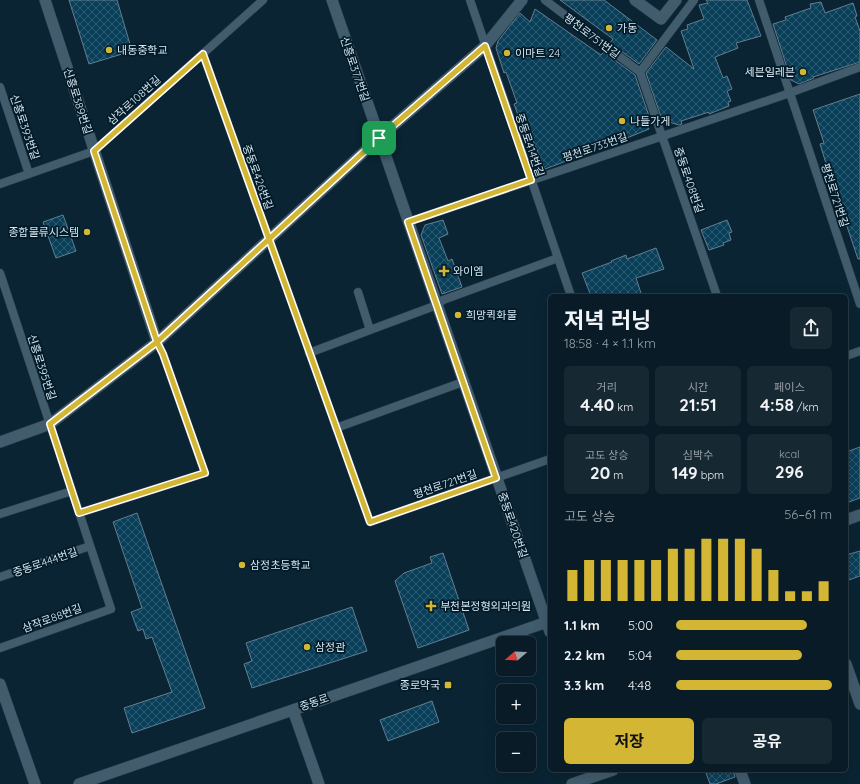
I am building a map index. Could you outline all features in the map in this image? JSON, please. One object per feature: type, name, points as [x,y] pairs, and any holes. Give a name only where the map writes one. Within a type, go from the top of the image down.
[{"type":"street","name":"신흥로389번길","points":[[45,0],[157,342]]},
{"type":"street","name":"신흥로377번길","points":[[332,0],[379,138]]},
{"type":"street","points":[[0,442],[50,424],[157,342],[379,138],[485,46],[522,0]]},
{"type":"street","points":[[635,0],[661,19],[676,0]]},
{"type":"street","name":"중동로420번길","points":[[379,138],[496,478],[548,622]]},
{"type":"street","points":[[848,519],[860,515]]},
{"type":"street","name":"중동로","points":[[79,784],[293,710],[548,625]]},
{"type":"street","points":[[848,671],[860,704]]},
{"type":"street","points":[[0,684],[35,784]]},
{"type":"street","points":[[293,710],[319,784]]},
{"type":"street","points":[[741,772],[745,784]]},
{"type":"street","points":[[572,784],[599,776]]},
{"type":"lane","name":"삼작로108번길","points":[[0,184],[94,151],[263,0]]},
{"type":"lane","name":"중동로414번길","points":[[470,0],[570,294]]},
{"type":"lane","name":"평천로751번길","points":[[545,0],[640,72]]},
{"type":"lane","points":[[640,72],[694,0]]},
{"type":"lane","points":[[758,0],[790,93]]},
{"type":"lane","name":"중동로426번길","points":[[203,54],[370,522]]},
{"type":"lane","name":"평천로733번길","points":[[408,222],[790,93],[860,67]]},
{"type":"lane","name":"중동로408번길","points":[[640,72],[716,294]]},
{"type":"lane","name":"신흥로393번길","points":[[0,87],[29,174]]},
{"type":"lane","name":"평천로721번길","points":[[790,93],[860,304]]},
{"type":"lane","points":[[309,352],[436,305],[443,300],[558,258]]},
{"type":"lane","name":"신흥로395번길","points":[[0,272],[110,609]]},
{"type":"lane","points":[[358,292],[370,330]]},
{"type":"lane","name":"신흥로389번길","points":[[79,513],[205,473],[163,354],[157,342]]},
{"type":"lane","points":[[848,355],[860,351]]},
{"type":"lane","points":[[336,428],[463,382]]},
{"type":"lane","name":"평천로721번길","points":[[370,522],[548,461]]},
{"type":"lane","points":[[0,514],[72,491]]},
{"type":"lane","name":"중동로444번길","points":[[0,578],[90,546]]},
{"type":"lane","name":"삼작로88번길","points":[[0,648],[110,609]]},
{"type":"building","points":[[69,0],[117,0],[132,51],[89,64]]},
{"type":"building","points":[[560,0],[604,0],[657,40],[639,64],[610,43],[613,39]]},
{"type":"building","points":[[706,0],[747,0],[761,36],[736,43],[738,48],[715,57],[723,78],[727,76],[732,89],[727,91],[731,101],[728,102],[729,106],[709,114],[709,112],[681,121],[682,124],[679,125],[662,120],[646,73],[666,47],[694,69],[681,31],[688,29],[687,25],[704,19],[699,5],[708,3]]},
{"type":"building","points":[[821,2],[825,13],[853,3],[857,16],[855,17],[860,31],[860,62],[813,77],[814,78],[799,84],[791,80],[773,24],[786,20],[785,17],[811,8],[810,4]]},
{"type":"building","points":[[535,9],[601,55],[604,52],[635,75],[649,116],[644,114],[649,129],[607,146],[605,139],[583,148],[585,154],[545,169],[528,128],[523,129],[514,104],[517,103],[506,72],[504,73],[496,48],[498,41],[520,13],[530,22]]},
{"type":"building","points":[[860,94],[860,259],[858,259],[820,144],[824,143],[813,110]]},
{"type":"building","points":[[63,215],[76,251],[56,258],[43,222]]},
{"type":"building","points":[[443,220],[448,234],[439,238],[448,261],[452,259],[462,287],[442,294],[421,235],[425,225]]},
{"type":"building","points":[[727,220],[732,232],[729,233],[731,240],[723,243],[724,245],[709,250],[701,230]]},
{"type":"building","points":[[656,248],[664,269],[636,278],[641,294],[590,294],[582,273],[626,255],[627,259]]},
{"type":"building","points":[[860,447],[860,498],[848,502],[848,451]]},
{"type":"building","points":[[137,513],[205,708],[132,733],[124,708],[172,692],[152,637],[146,639],[143,629],[138,631],[131,612],[142,608],[113,522]]},
{"type":"building","points":[[860,551],[860,576],[848,580],[848,554]]},
{"type":"building","points":[[443,553],[469,630],[418,648],[395,581],[404,573],[432,563],[430,557]]},
{"type":"building","name":"삼정관","points":[[352,607],[367,651],[252,688],[244,664],[252,661],[246,643]]},
{"type":"building","points":[[432,701],[439,722],[388,741],[380,720]]},
{"type":"building","points":[[706,772],[734,772],[735,777],[716,784],[710,784]]},
{"type":"place","name":"가동","points":[[609,28]]},
{"type":"place","name":"내동중학교","points":[[109,50]]},
{"type":"place","name":"이마트 24","points":[[507,53]]},
{"type":"place","name":"세븐일레븐","points":[[803,72]]},
{"type":"place","name":"나들가게","points":[[622,121]]},
{"type":"place","name":"종합물류시스템","points":[[87,232]]},
{"type":"place","name":"와이엠","points":[[444,271]]},
{"type":"place","name":"희망퀵화물","points":[[458,315]]},
{"type":"place","name":"삼정초등학교","points":[[242,565]]},
{"type":"place","name":"부천본정형외과의원","points":[[431,606]]},
{"type":"place","name":"삼정관","points":[[307,647]]},
{"type":"place","name":"종로약국","points":[[448,685]]},
{"type":"route","points":[[379,138],[269,240],[157,342],[50,424],[79,513],[205,473],[163,354],[157,342],[94,151],[203,54],[269,240],[370,522],[496,478],[408,222],[531,180],[485,46],[379,138]]}]
